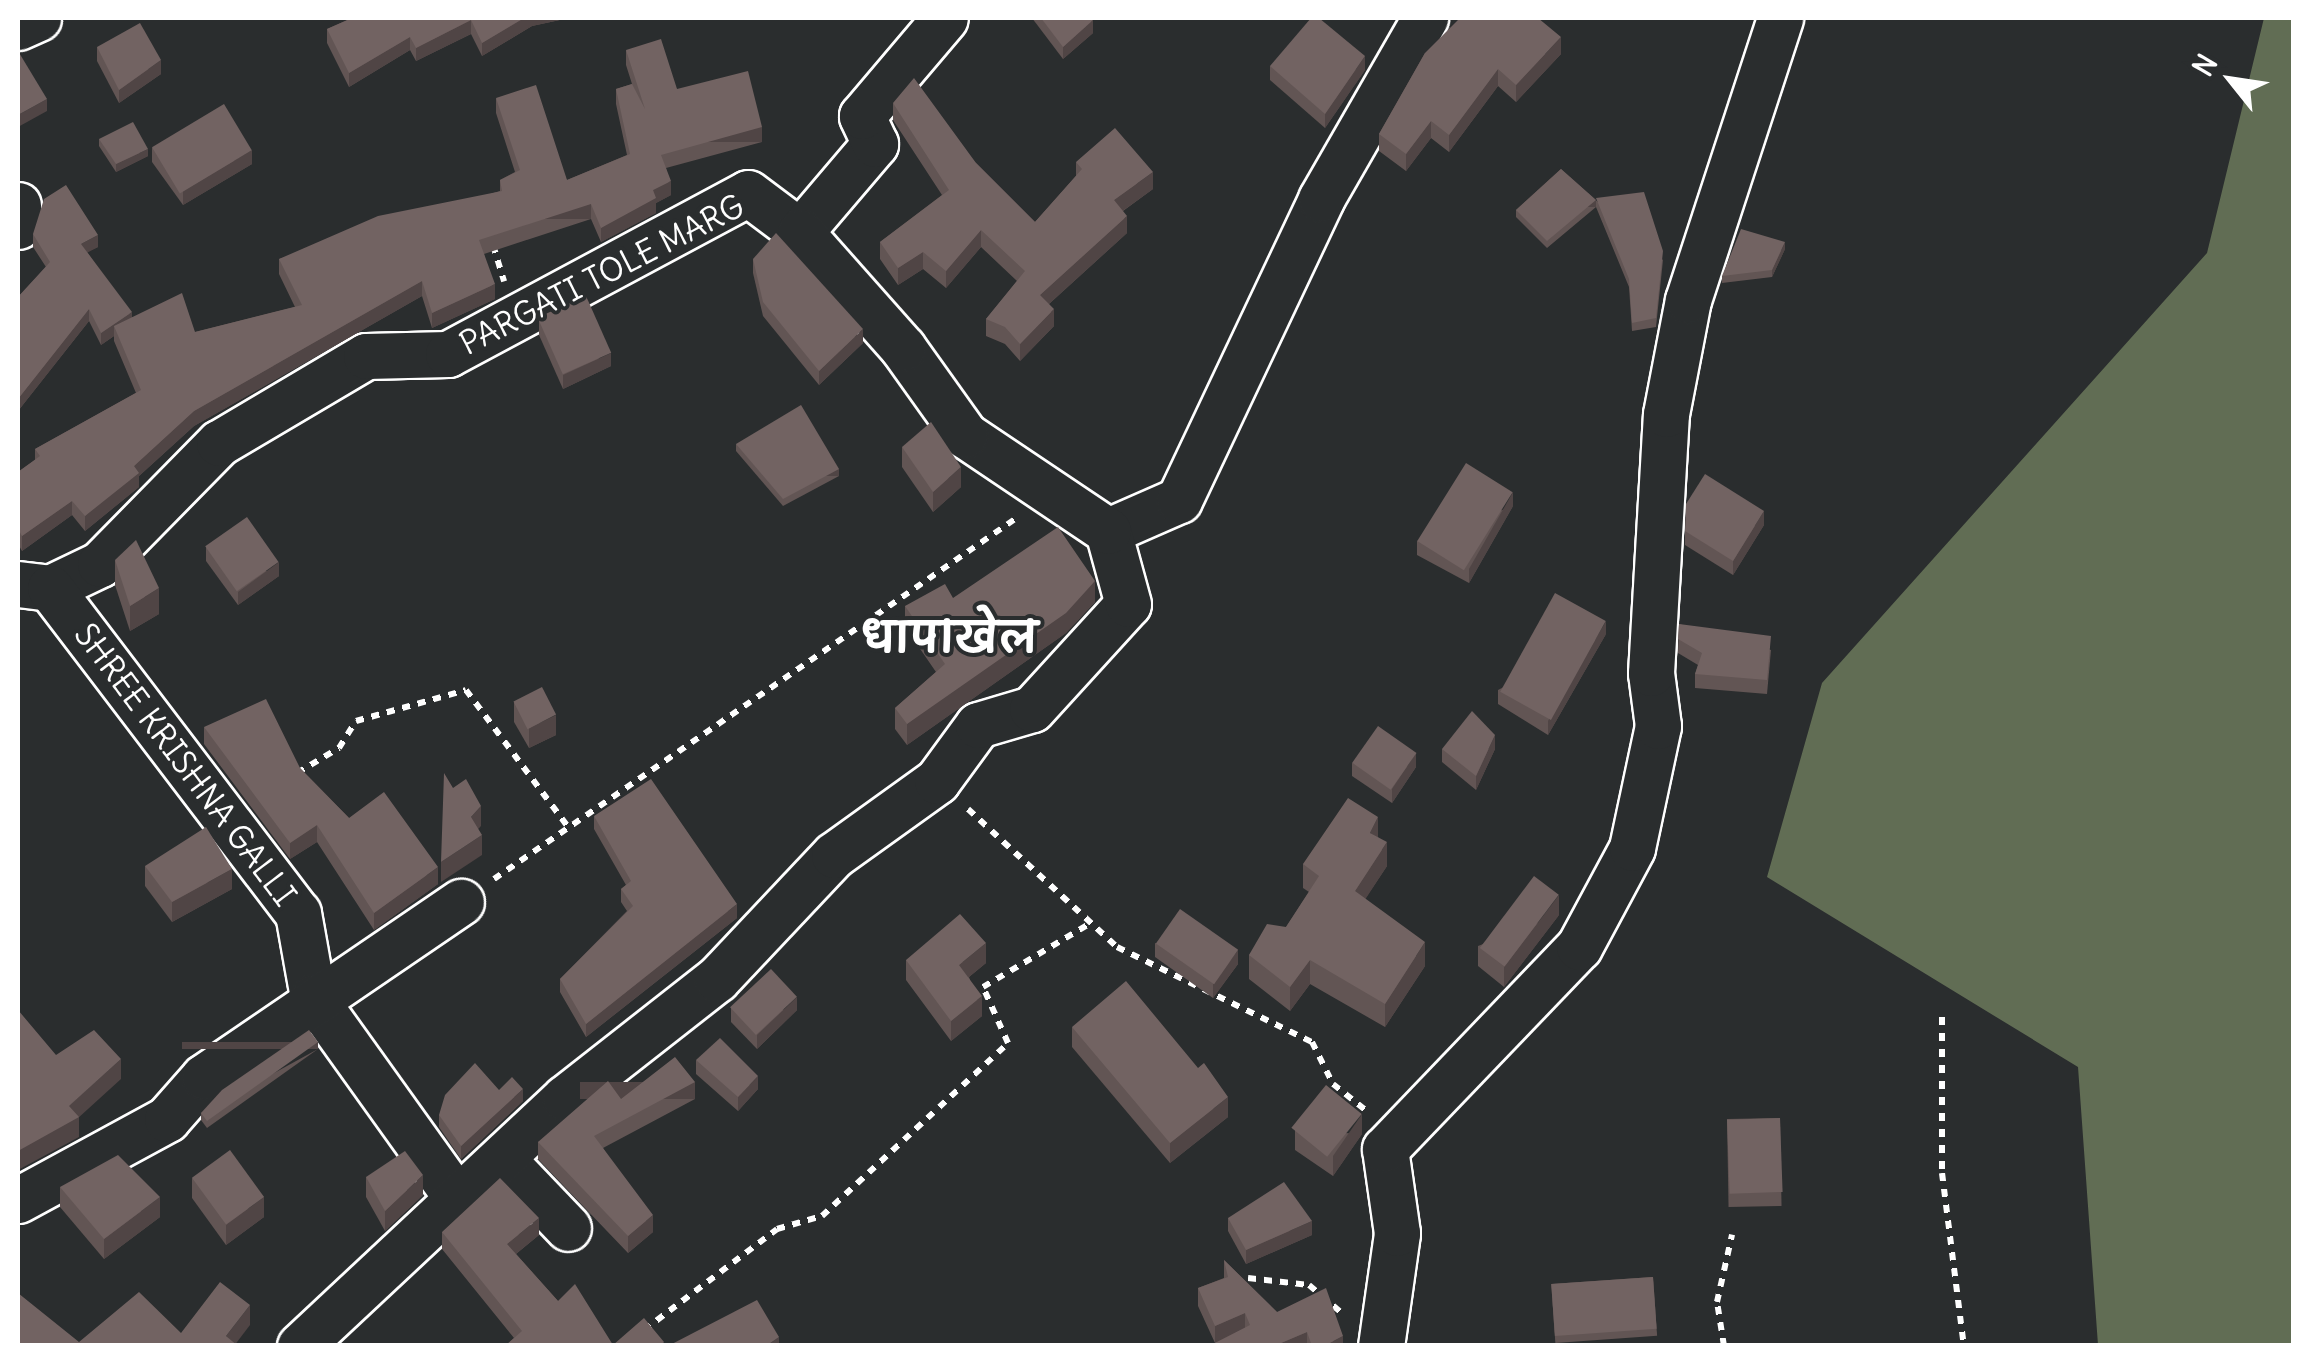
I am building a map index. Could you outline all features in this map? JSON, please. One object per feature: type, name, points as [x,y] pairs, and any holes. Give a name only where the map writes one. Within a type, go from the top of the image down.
[{"type":"street","points":[[18,28],[38,18]]},
{"type":"street","points":[[300,1346],[505,1162],[566,1098],[717,980],[834,855],[937,781],[978,725],[1032,710],[1128,604],[1108,531],[965,435],[903,348],[800,232],[875,144],[862,116],[945,18]]},
{"type":"street","points":[[1108,531],[1179,500],[1321,199],[1425,18]]},
{"type":"street","points":[[1367,1338],[1397,1233],[1384,1149],[1579,946],[1632,848],[1658,726],[1651,673],[1666,414],[1688,300],[1780,18]]},
{"type":"street","name":"PARGATI TOLE MARG","points":[[34,586],[100,564],[218,443],[294,394],[366,356],[448,354],[515,315],[606,277],[748,193],[800,232]]},
{"type":"street","points":[[18,205],[18,226]]},
{"type":"street","name":"SHREE KRISHNA GALLI","points":[[34,586],[298,913],[314,997],[460,1202]]},
{"type":"street","points":[[18,1200],[167,1119],[181,1095],[314,997],[357,979],[461,902]]},
{"type":"street","points":[[505,1162],[568,1228]]},
{"type":"path","points":[[488,230],[515,315]]},
{"type":"path","points":[[461,902],[1051,493]]},
{"type":"path","points":[[292,776],[339,748],[356,720],[466,690],[570,828]]},
{"type":"path","points":[[937,781],[1117,948],[1312,1042],[1333,1084],[1388,1134],[1384,1149]]},
{"type":"path","points":[[636,1337],[776,1229],[822,1216],[1008,1043],[983,988],[1091,922]]},
{"type":"path","points":[[1942,1017],[1942,1173],[1964,1346]]},
{"type":"path","points":[[1724,1346],[1717,1302],[1732,1235]]},
{"type":"path","points":[[1248,1278],[1309,1285],[1367,1338]]},
{"type":"green space","points":[[2264,18],[2294,18],[2293,1345],[2098,1345],[2078,1067],[1767,877],[1822,683],[2207,253]]},
{"type":"building","points":[[352,18],[524,18],[482,43],[471,20],[416,48],[410,37],[349,73],[327,29]]},
{"type":"building","points":[[1041,18],[1091,18],[1093,20],[1063,47]]},
{"type":"building","points":[[1311,18],[1319,18],[1365,56],[1325,114],[1270,66]]},
{"type":"building","points":[[1460,18],[1538,18],[1561,37],[1516,85],[1498,69],[1449,135],[1431,121],[1406,154],[1379,134],[1425,53]]},
{"type":"building","points":[[140,23],[161,60],[119,90],[97,47]]},
{"type":"building","points":[[661,39],[677,89],[748,71],[762,127],[661,155],[671,181],[653,190],[656,198],[601,228],[591,204],[479,240],[495,284],[432,313],[422,281],[194,411],[134,466],[139,473],[85,516],[72,501],[22,536],[18,529],[18,472],[40,456],[35,449],[141,390],[114,326],[182,293],[195,332],[302,305],[279,259],[378,216],[502,191],[500,180],[520,170],[496,98],[536,85],[567,180],[630,154],[616,89],[632,84],[645,109],[626,50]]},
{"type":"building","points":[[18,51],[47,99],[18,115]]},
{"type":"building","points":[[914,78],[976,163],[1035,222],[1082,169],[1076,162],[1115,128],[1153,172],[1114,200],[1127,216],[1040,295],[1054,309],[1020,344],[1005,327],[986,319],[1025,271],[981,230],[946,271],[923,252],[898,268],[880,242],[949,190],[893,103]]},
{"type":"building","points":[[224,104],[252,150],[180,194],[152,147]]},
{"type":"building","points":[[133,122],[148,149],[116,164],[99,139]]},
{"type":"building","points":[[1561,169],[1596,200],[1547,241],[1516,210]]},
{"type":"building","points":[[66,185],[98,235],[81,244],[132,312],[101,333],[89,309],[18,399],[18,297],[50,262],[33,234],[44,199]]},
{"type":"building","points":[[1644,192],[1663,251],[1656,318],[1632,323],[1629,279],[1596,198]]},
{"type":"building","points":[[1741,229],[1785,242],[1772,270],[1722,276]]},
{"type":"building","points":[[776,233],[863,329],[819,371],[763,302],[753,259]]},
{"type":"building","points":[[586,296],[611,353],[563,374],[538,318]]},
{"type":"building","points":[[801,405],[839,469],[783,499],[736,444]]},
{"type":"building","points":[[931,422],[961,467],[933,492],[902,447]]},
{"type":"building","points":[[1466,463],[1513,492],[1464,570],[1417,541]]},
{"type":"building","points":[[1705,474],[1764,511],[1733,561],[1685,531],[1686,504]]},
{"type":"building","points":[[247,517],[279,562],[237,591],[205,546]]},
{"type":"building","points":[[1058,527],[1095,581],[1066,613],[907,724],[895,708],[945,664],[905,606],[945,584],[953,598]]},
{"type":"building","points":[[136,540],[159,588],[130,606],[115,560]]},
{"type":"building","points":[[1555,593],[1606,621],[1551,720],[1500,692]]},
{"type":"building","points":[[1679,624],[1771,636],[1767,680],[1695,674],[1702,653],[1678,639]]},
{"type":"building","points":[[542,687],[556,715],[528,729],[513,702]]},
{"type":"building","points":[[266,699],[300,768],[349,818],[384,792],[438,867],[374,913],[317,825],[290,843],[204,727]]},
{"type":"building","points":[[1472,711],[1495,735],[1476,776],[1442,749]]},
{"type":"building","points":[[1378,726],[1417,753],[1391,790],[1352,763]]},
{"type":"building","points":[[444,773],[453,788],[466,779],[481,806],[471,817],[482,835],[441,862]]},
{"type":"building","points":[[651,779],[737,904],[586,1024],[560,979],[633,906],[621,889],[631,881],[594,816]]},
{"type":"building","points":[[1348,798],[1378,817],[1370,833],[1387,842],[1355,891],[1425,942],[1385,1004],[1310,960],[1290,987],[1249,955],[1267,924],[1286,927],[1319,876],[1303,864]]},
{"type":"building","points":[[206,827],[232,869],[172,902],[145,866]]},
{"type":"building","points":[[1534,876],[1559,895],[1505,967],[1480,948]]},
{"type":"building","points":[[1180,909],[1238,950],[1214,984],[1156,943]]},
{"type":"building","points":[[960,914],[986,943],[959,965],[982,996],[951,1021],[906,960]]},
{"type":"building","points":[[771,969],[797,997],[756,1035],[730,1007]]},
{"type":"building","points":[[1126,981],[1198,1068],[1204,1063],[1228,1097],[1170,1143],[1072,1027]]},
{"type":"building","points":[[18,1010],[56,1055],[94,1030],[121,1059],[69,1106],[79,1117],[18,1151]]},
{"type":"building","points":[[309,1030],[318,1042],[207,1121],[201,1113],[222,1090]]},
{"type":"building","points":[[720,1038],[758,1076],[738,1097],[696,1060]]},
{"type":"building","points":[[675,1057],[695,1082],[594,1136],[653,1215],[628,1236],[538,1142],[608,1081],[621,1099]]},
{"type":"building","points":[[475,1063],[499,1090],[512,1077],[523,1089],[461,1146],[439,1115],[445,1095]]},
{"type":"building","points":[[1326,1085],[1362,1114],[1327,1157],[1291,1128]]},
{"type":"building","points":[[1780,1118],[1783,1192],[1730,1194],[1727,1120]]},
{"type":"building","points":[[230,1150],[264,1197],[226,1225],[192,1178]]},
{"type":"building","points":[[405,1151],[423,1175],[385,1211],[366,1177]]},
{"type":"building","points":[[118,1155],[160,1197],[104,1239],[60,1187]]},
{"type":"building","points":[[500,1178],[539,1218],[507,1244],[558,1301],[575,1284],[613,1345],[644,1318],[664,1342],[661,1346],[505,1346],[522,1331],[442,1232]]},
{"type":"building","points":[[1284,1182],[1312,1221],[1246,1250],[1228,1218]]},
{"type":"building","points":[[1224,1260],[1277,1312],[1326,1288],[1343,1336],[1324,1346],[1312,1346],[1307,1332],[1274,1346],[1209,1346],[1250,1325],[1245,1313],[1215,1326],[1198,1288],[1228,1277]]},
{"type":"building","points":[[1653,1277],[1657,1329],[1555,1336],[1551,1284]]},
{"type":"building","points":[[220,1282],[250,1305],[226,1336],[238,1346],[18,1346],[18,1293],[79,1342],[139,1292],[181,1333]]},
{"type":"building","points":[[757,1300],[779,1337],[766,1346],[668,1346]]},
{"type":"district","name":"धापाखेल","points":[[949,637]]}]
